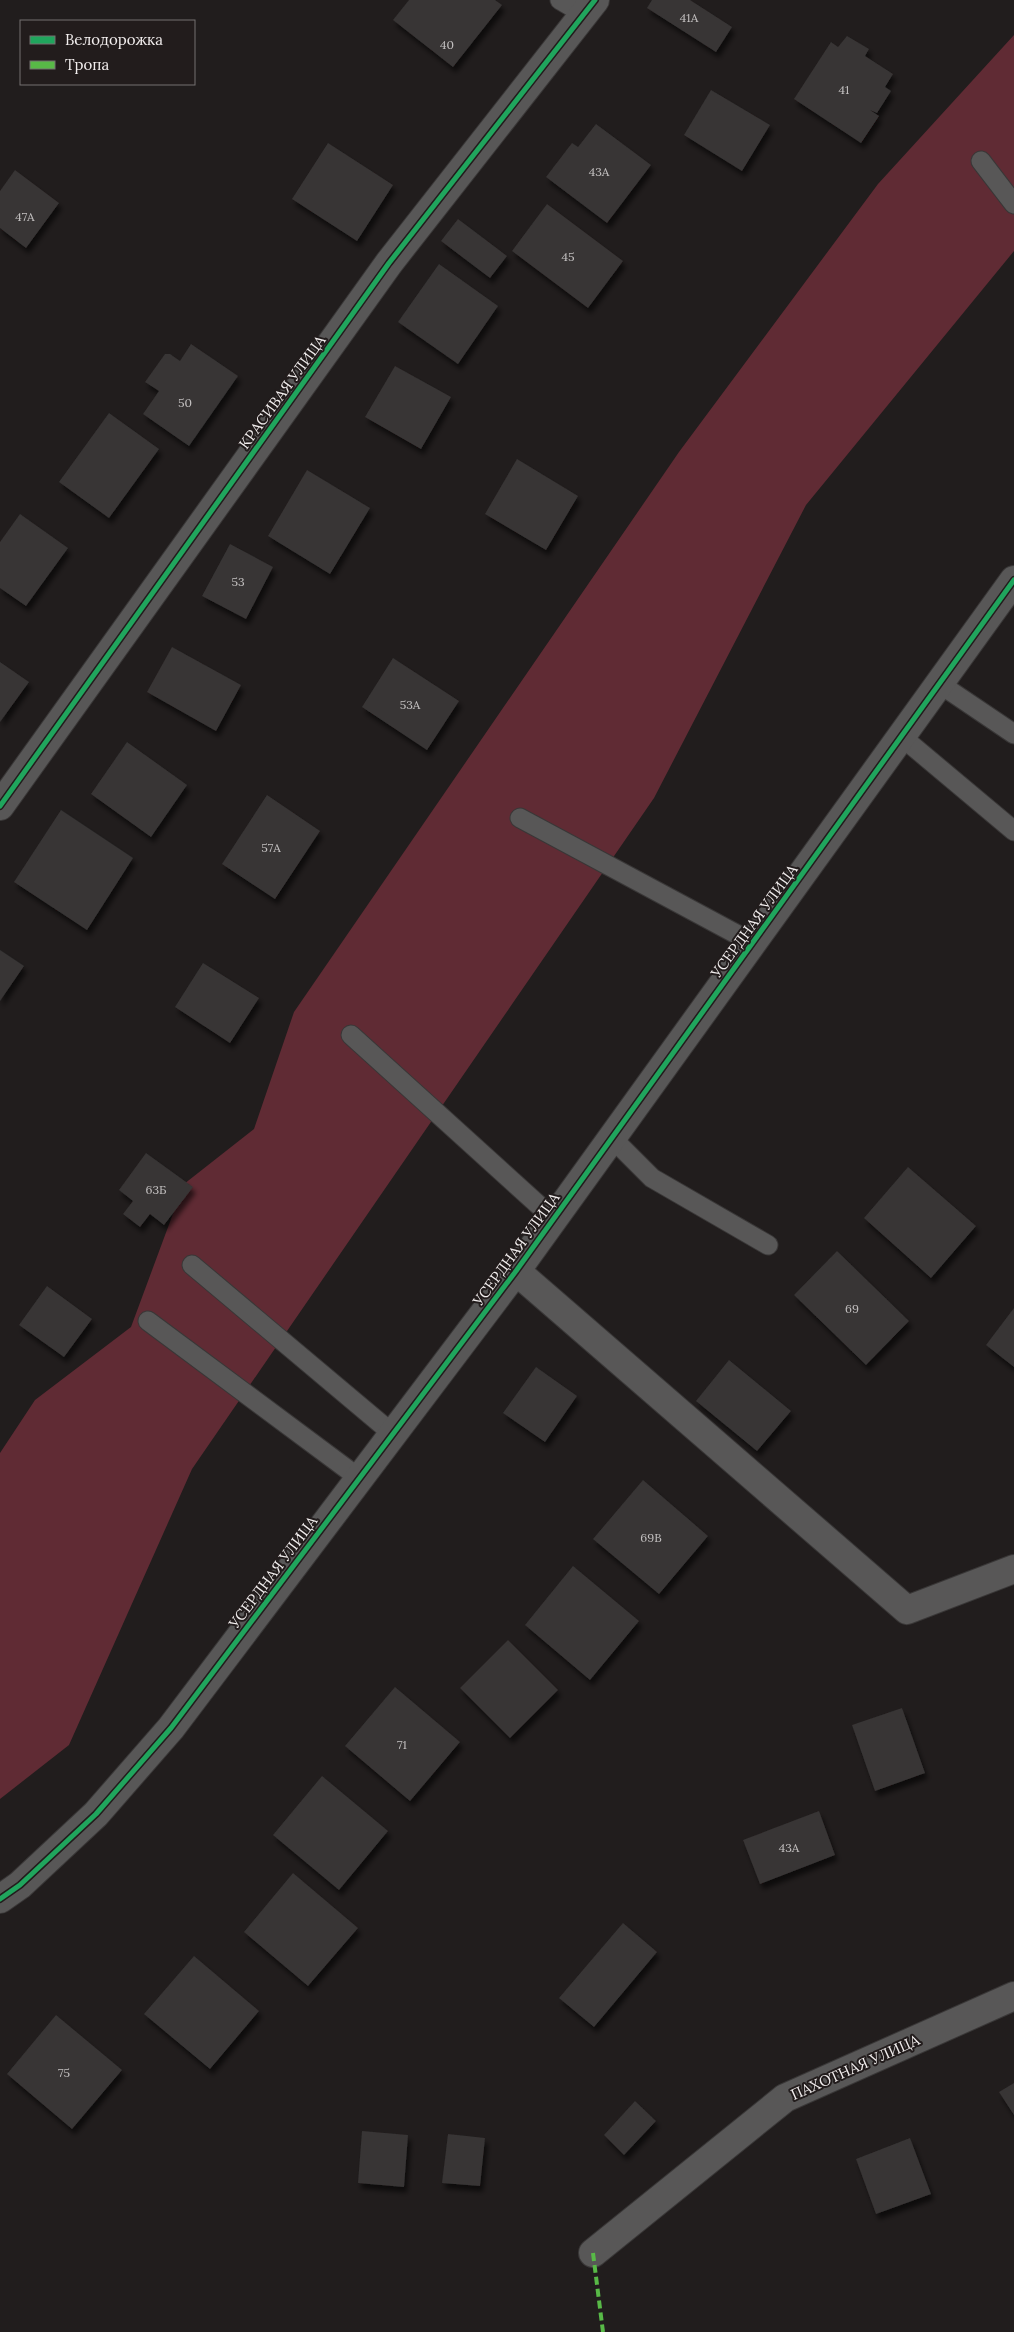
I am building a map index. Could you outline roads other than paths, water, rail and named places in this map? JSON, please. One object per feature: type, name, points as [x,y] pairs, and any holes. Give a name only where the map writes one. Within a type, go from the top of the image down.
[{"type":"street","name":"КРАСИВАЯ УЛИЦА","points":[[0,806],[389,264],[589,7]]},
{"type":"street","name":"УСЕРДНАЯ УЛИЦА","points":[[0,1900],[96,1814],[171,1728],[516,1271],[1014,580]]},
{"type":"street","points":[[516,1271],[907,1610],[1014,1569]]},
{"type":"street","name":"ПАХОТНАЯ УЛИЦА","points":[[593,2254],[786,2098],[1014,1996]]},
{"type":"lane","points":[[560,0],[589,7]]},
{"type":"lane","points":[[981,161],[1014,204]]},
{"type":"lane","points":[[940,684],[1014,734]]},
{"type":"lane","points":[[902,737],[1014,831]]},
{"type":"lane","points":[[520,818],[753,942]]},
{"type":"lane","points":[[351,1035],[554,1219]]},
{"type":"lane","points":[[612,1138],[652,1178],[768,1245]]},
{"type":"lane","points":[[192,1265],[393,1434]]},
{"type":"lane","points":[[148,1321],[359,1478]]}]
